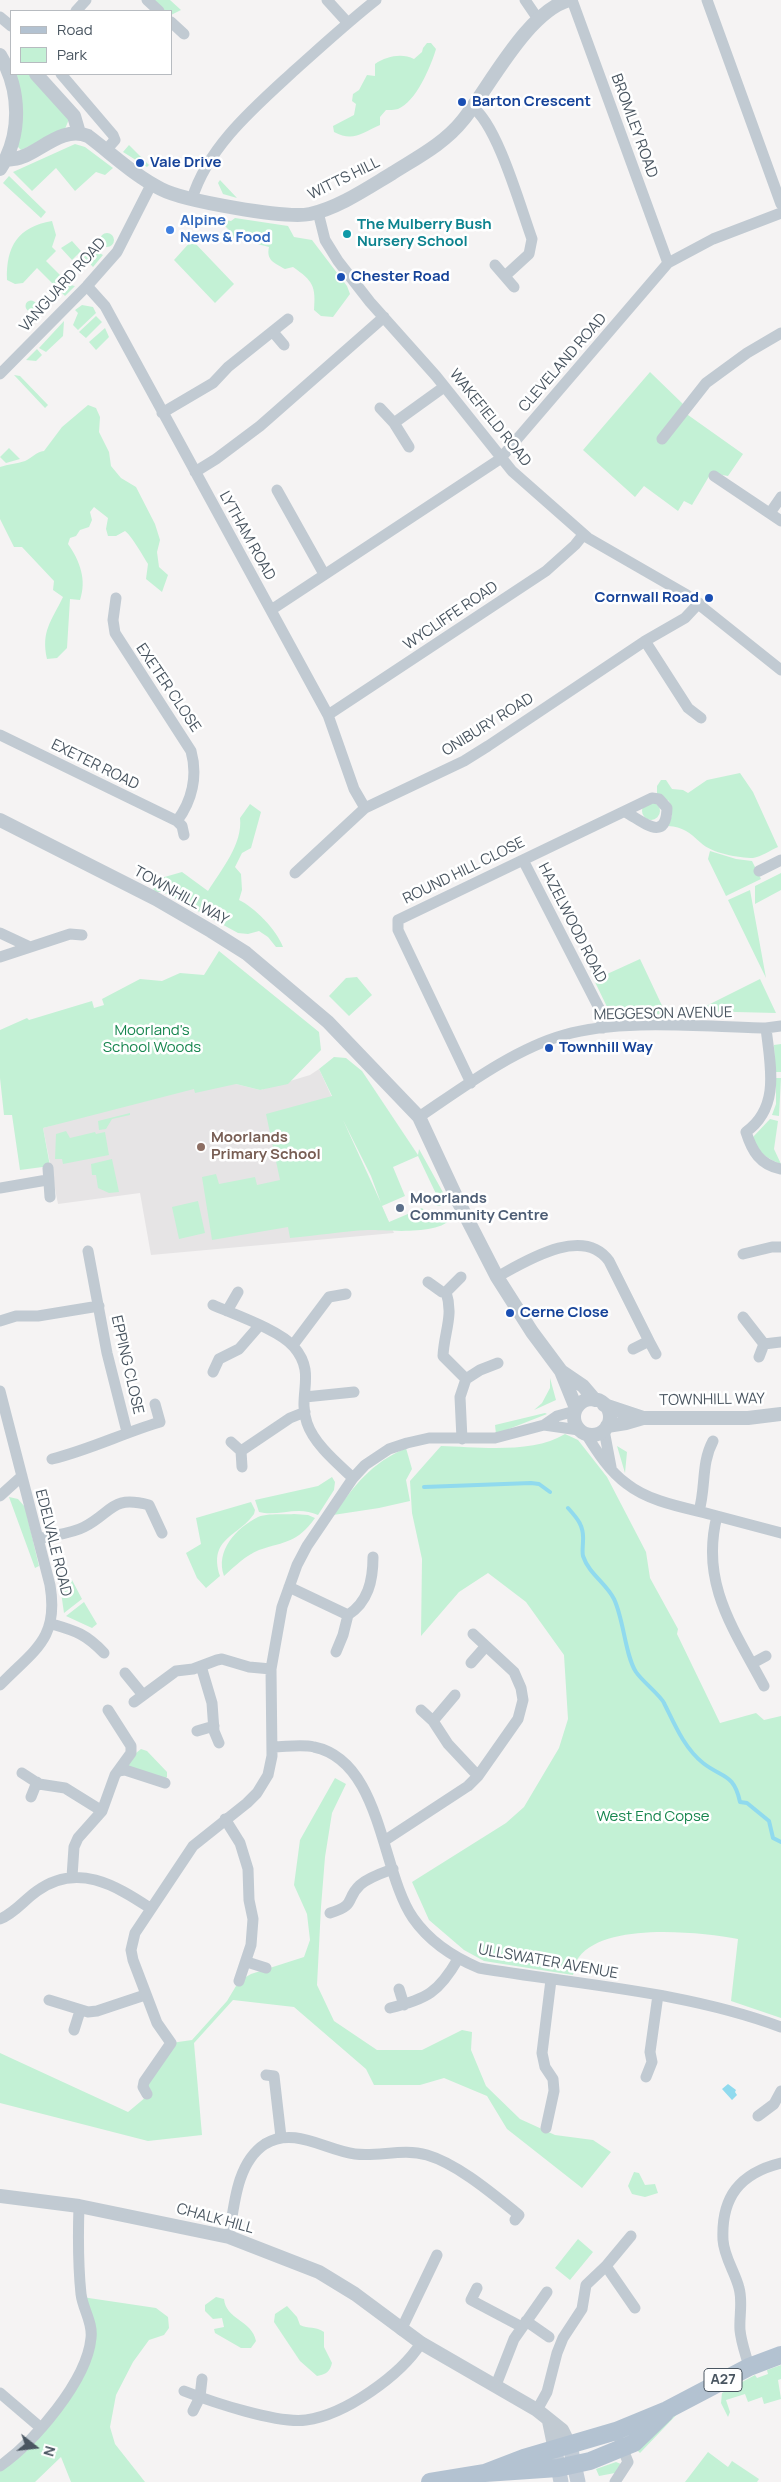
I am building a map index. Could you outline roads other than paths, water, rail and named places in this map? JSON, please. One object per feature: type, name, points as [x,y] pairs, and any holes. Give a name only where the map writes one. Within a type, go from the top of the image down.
[{"type":"main road","name":"A27","points":[[485,2473],[524,2458],[616,2431],[667,2410],[749,2367],[781,2355]]},
{"type":"main road","name":"A27","points":[[430,2482],[485,2473],[568,2474],[644,2436],[667,2410]]},
{"type":"main road","points":[[562,2448],[568,2474]]},
{"type":"street","points":[[77,10],[86,0]]},
{"type":"street","points":[[147,0],[159,10]]},
{"type":"street","points":[[327,0],[347,22]]},
{"type":"street","points":[[192,199],[205,169],[229,135],[270,93],[347,22],[376,0]]},
{"type":"street","points":[[525,0],[538,18]]},
{"type":"street","name":"WITTS HILL","points":[[79,133],[88,136],[167,192],[192,199],[289,215],[304,215],[318,212],[385,178],[438,144],[453,132],[538,18],[556,5],[570,0]]},
{"type":"street","name":"BROMLEY ROAD","points":[[570,0],[668,263]]},
{"type":"street","points":[[707,0],[781,204]]},
{"type":"street","points":[[0,17],[10,25]]},
{"type":"street","points":[[172,23],[184,34]]},
{"type":"street","points":[[0,54],[17,101],[14,137],[3,164]]},
{"type":"street","points":[[3,164],[63,136],[79,133],[74,116],[37,75]]},
{"type":"street","points":[[62,75],[114,135],[115,140],[106,150]]},
{"type":"street","points":[[472,107],[483,116],[500,153],[532,239],[529,254],[505,276]]},
{"type":"street","name":"VANGUARD ROAD","points":[[0,374],[87,286],[116,252],[152,183]]},
{"type":"street","name":"WAKEFIELD ROAD","points":[[318,212],[323,233],[332,253],[444,387],[500,459],[552,509],[584,535],[698,603],[781,670]]},
{"type":"street","name":"CLEVELAND ROAD","points":[[271,610],[500,459],[668,263],[713,239],[781,213]]},
{"type":"street","points":[[494,265],[514,287]]},
{"type":"street","name":"LYTHAM ROAD","points":[[87,286],[105,306],[328,715],[354,789],[365,808]]},
{"type":"street","points":[[195,472],[216,459],[260,426],[384,317]]},
{"type":"street","points":[[162,413],[213,383],[228,367],[288,319]]},
{"type":"street","points":[[273,332],[284,345]]},
{"type":"street","points":[[662,439],[706,383],[747,353],[781,334]]},
{"type":"street","points":[[394,423],[444,387]]},
{"type":"street","points":[[380,408],[394,423],[409,447]]},
{"type":"street","points":[[714,476],[781,521]]},
{"type":"street","points":[[277,490],[324,574]]},
{"type":"street","points":[[770,513],[781,497]]},
{"type":"street","name":"WYCLIFFE ROAD","points":[[328,715],[546,571],[584,535]]},
{"type":"street","name":"EXETER CLOSE","points":[[116,598],[112,620],[115,633],[191,750],[194,772],[192,791],[187,807],[177,822]]},
{"type":"street","name":"ONIBURY ROAD","points":[[295,873],[365,808],[464,761],[645,642],[686,618],[698,603]]},
{"type":"street","points":[[645,642],[688,708],[701,718]]},
{"type":"street","name":"EXETER ROAD","points":[[0,735],[177,822]]},
{"type":"street","name":"ROUND HILL CLOSE","points":[[472,1083],[398,930],[398,920],[625,812]]},
{"type":"street","name":"TOWNHILL WAY","points":[[0,820],[156,899],[246,952],[328,1022],[419,1118],[459,1203],[497,1277],[532,1332],[561,1370],[583,1386],[600,1402],[643,1418]]},
{"type":"street","points":[[177,822],[182,826],[184,836]]},
{"type":"street","name":"HAZELWOOD ROAD","points":[[523,860],[598,1008],[602,1028]]},
{"type":"street","points":[[759,870],[781,860]]},
{"type":"street","points":[[0,933],[30,947]]},
{"type":"street","points":[[0,957],[70,934],[82,935]]},
{"type":"street","name":"MEGGESON AVENUE","points":[[419,1118],[472,1083],[536,1045],[565,1034],[602,1028],[649,1026],[766,1028],[781,1026]]},
{"type":"street","points":[[766,1028],[770,1062],[768,1107],[758,1123],[746,1132],[751,1148],[761,1160],[781,1168]]},
{"type":"street","points":[[48,1168],[47,1180],[50,1197]]},
{"type":"street","points":[[0,1188],[47,1180]]},
{"type":"street","points":[[497,1277],[530,1259],[552,1251],[586,1245],[596,1248],[604,1254],[609,1262],[656,1354]]},
{"type":"street","points":[[743,1254],[772,1247],[781,1247]]},
{"type":"street","name":"EPPING CLOSE","points":[[88,1250],[88,1274],[99,1306],[107,1353],[127,1432]]},
{"type":"street","points":[[446,1292],[462,1277]]},
{"type":"street","points":[[428,1282],[442,1292],[446,1292]]},
{"type":"street","points":[[227,1312],[238,1292]]},
{"type":"street","points":[[446,1292],[450,1305],[450,1318],[444,1338],[443,1356],[466,1379]]},
{"type":"street","points":[[293,1345],[329,1297],[346,1294]]},
{"type":"street","points":[[213,1305],[274,1332],[293,1345],[304,1361],[306,1368],[305,1412],[310,1431],[353,1478]]},
{"type":"street","name":"EPPING CLOSE","points":[[0,1321],[16,1316],[38,1316],[99,1306]]},
{"type":"street","points":[[743,1317],[764,1344]]},
{"type":"street","points":[[212,1372],[217,1354],[239,1349],[259,1326]]},
{"type":"street","points":[[633,1349],[649,1341]]},
{"type":"street","points":[[764,1344],[781,1342]]},
{"type":"street","points":[[759,1357],[764,1344]]},
{"type":"street","points":[[462,1439],[460,1398],[466,1379],[480,1370],[498,1363]]},
{"type":"street","name":"TOWNHILL WAY","points":[[561,1370],[576,1410]]},
{"type":"street","name":"EDELVALE ROAD","points":[[0,1391],[53,1598],[52,1624],[46,1637],[0,1684]]},
{"type":"street","points":[[305,1396],[354,1392]]},
{"type":"street","points":[[147,2094],[143,2087],[144,2082],[171,2043],[157,2022],[145,1995],[132,1950],[137,1926],[192,1846],[257,1793],[268,1775],[272,1747],[272,1669],[277,1628],[289,1587],[307,1546],[353,1478],[366,1465],[389,1449],[430,1438],[495,1438],[544,1425],[557,1416],[576,1410],[584,1401],[600,1402],[609,1415],[606,1428],[611,1467]]},
{"type":"street","points":[[52,1459],[76,1453],[127,1432],[160,1422],[155,1404]]},
{"type":"street","points":[[576,1410],[574,1421],[628,1486],[654,1498],[717,1516],[781,1531]]},
{"type":"street","points":[[241,1451],[290,1418],[305,1412]]},
{"type":"street","name":"TOWNHILL WAY","points":[[606,1428],[643,1418],[748,1418],[781,1414]]},
{"type":"street","points":[[544,1425],[596,1434],[606,1428]]},
{"type":"street","points":[[231,1442],[241,1451],[242,1467]]},
{"type":"street","points":[[699,1511],[705,1491],[705,1460],[713,1442]]},
{"type":"street","points":[[0,1496],[22,1476]]},
{"type":"street","points":[[38,1539],[83,1528],[121,1501],[132,1500],[149,1505],[162,1533]]},
{"type":"street","points":[[717,1516],[711,1539],[711,1562],[716,1590],[724,1610],[764,1686]]},
{"type":"street","points":[[336,1652],[348,1615],[360,1607],[364,1600],[370,1583],[373,1557]]},
{"type":"street","points":[[289,1587],[348,1615]]},
{"type":"street","points":[[52,1624],[75,1630],[91,1639],[104,1653]]},
{"type":"street","points":[[384,1841],[468,1786],[478,1776],[518,1718],[523,1700],[518,1677],[473,1634]]},
{"type":"street","points":[[471,1663],[486,1646]]},
{"type":"street","points":[[753,1663],[766,1656]]},
{"type":"street","points":[[125,1673],[139,1698],[176,1672],[222,1659],[249,1667],[272,1669]]},
{"type":"street","points":[[201,1666],[212,1703],[214,1726],[219,1743]]},
{"type":"street","points":[[432,1721],[455,1695]]},
{"type":"street","points":[[72,1877],[74,1847],[78,1838],[102,1811],[117,1773],[130,1753],[132,1746],[108,1710]]},
{"type":"street","points":[[421,1710],[432,1721],[448,1744],[478,1776]]},
{"type":"street","points":[[196,1731],[214,1726]]},
{"type":"street","name":"ULLSWATER AVENUE","points":[[272,1747],[313,1746],[336,1756],[348,1768],[375,1811],[404,1904],[421,1929],[458,1959],[479,1968],[658,1995],[709,2005],[781,2027]]},
{"type":"street","points":[[117,1773],[125,1770],[165,1782]]},
{"type":"street","points":[[22,1773],[37,1782],[65,1788],[102,1811]]},
{"type":"street","points":[[30,1797],[37,1782]]},
{"type":"street","points":[[225,1819],[240,1843],[249,1870],[249,1900],[254,1932],[247,1962],[239,1981]]},
{"type":"street","points":[[330,1912],[341,1910],[350,1902],[355,1892],[364,1882],[393,1869]]},
{"type":"street","points":[[0,1919],[14,1911],[44,1886],[72,1877],[112,1884],[150,1908]]},
{"type":"street","points":[[390,2008],[424,1998],[446,1980],[458,1959]]},
{"type":"street","points":[[247,1962],[266,1968]]},
{"type":"street","points":[[546,2128],[554,2091],[553,2079],[542,2061],[551,1980]]},
{"type":"street","points":[[399,1989],[404,2005]]},
{"type":"street","points":[[49,2000],[80,2011],[97,2011],[145,1995]]},
{"type":"street","points":[[646,2077],[652,2062],[650,2052],[658,1995]]},
{"type":"street","points":[[74,2030],[80,2011]]},
{"type":"street","points":[[531,2065],[542,2061]]},
{"type":"street","points":[[274,2075],[281,2137]]},
{"type":"street","points":[[758,2116],[774,2104],[781,2091]]},
{"type":"street","points":[[229,2237],[235,2200],[246,2164],[264,2145],[281,2137],[298,2137],[356,2154],[404,2152],[428,2155],[466,2176],[519,2215]]},
{"type":"street","points":[[749,2367],[740,2330],[739,2288],[723,2241],[727,2206],[733,2191],[751,2173],[781,2163]]},
{"type":"street","name":"CHALK HILL","points":[[0,2196],[78,2206],[229,2237],[319,2272],[355,2294],[421,2343],[536,2410],[549,2421],[562,2448]]},
{"type":"street","points":[[0,2466],[19,2452],[57,2410],[87,2354],[91,2340],[91,2325],[82,2297],[78,2206]]},
{"type":"street","points":[[536,2410],[547,2392],[556,2353],[563,2338],[582,2309],[586,2285],[606,2266],[631,2236]]},
{"type":"street","points":[[401,2330],[437,2255]]},
{"type":"street","points":[[606,2266],[636,2308]]},
{"type":"street","points":[[477,2288],[471,2300],[549,2336]]},
{"type":"street","points":[[496,2385],[514,2339],[547,2292]]},
{"type":"street","points":[[184,2391],[272,2416],[306,2421],[318,2418],[359,2398],[397,2372],[421,2343]]},
{"type":"street","points":[[193,2411],[200,2397],[202,2379]]},
{"type":"street","points":[[0,2393],[15,2403],[41,2428]]},
{"type":"street","points":[[615,2482],[628,2462],[616,2431]]},
{"type":"water","points":[[728,2084],[736,2090],[737,2095],[732,2100],[722,2089]]},
{"type":"waterway","points":[[424,1487],[531,1483],[539,1484],[550,1492]]},
{"type":"waterway","points":[[568,1508],[581,1527],[583,1554],[586,1562],[614,1599],[629,1656],[636,1672],[662,1700],[690,1750],[703,1763],[731,1781],[740,1802],[747,1803],[769,1821],[773,1838],[781,1842]]},
{"type":"place","name":"Barton Crescent","points":[[462,102]]},
{"type":"place","name":"Vale Drive","points":[[140,163]]},
{"type":"place","name":"Alpine News & Food","points":[[170,230]]},
{"type":"place","name":"The Mulberry Bush Nursery School","points":[[347,234]]},
{"type":"place","name":"Chester Road","points":[[341,277]]},
{"type":"place","name":"Cornwall Road","points":[[709,598]]},
{"type":"place","name":"Townhill Way","points":[[549,1048]]},
{"type":"place","name":"Moorlands Primary School","points":[[201,1147]]},
{"type":"place","name":"Moorlands Community Centre","points":[[400,1208]]},
{"type":"place","name":"Cerne Close","points":[[510,1313]]},
{"type":"park label","name":"Moorland's School Woods","points":[[152,1040]]},
{"type":"park label","name":"West End Copse","points":[[653,1817]]}]
